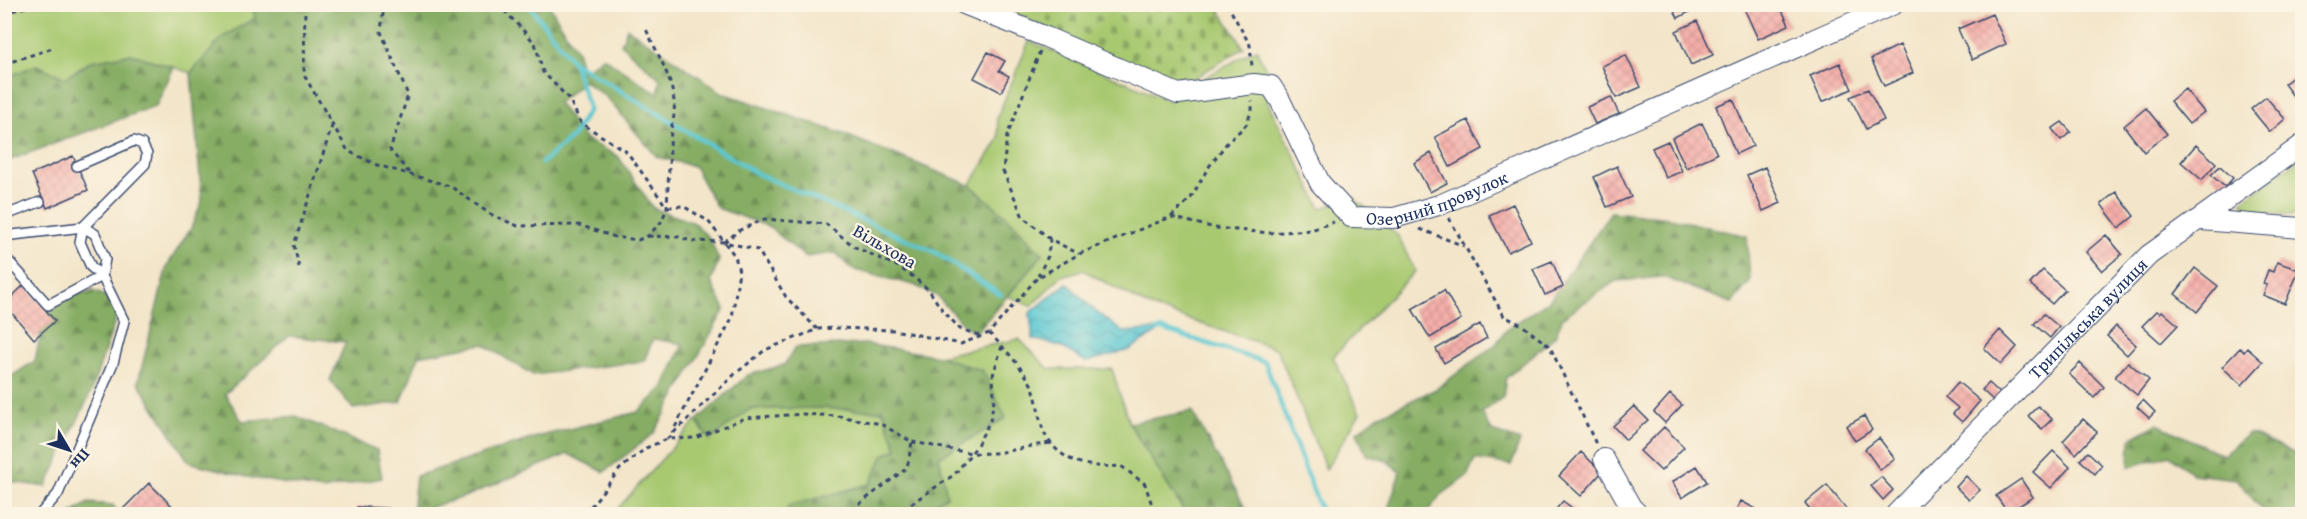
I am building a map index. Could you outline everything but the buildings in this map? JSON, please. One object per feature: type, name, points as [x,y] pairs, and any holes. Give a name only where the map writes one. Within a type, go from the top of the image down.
[{"type":"street","points":[[964,4],[1178,94],[1254,84]]},
{"type":"street","name":"Озерний провулок","points":[[1254,84],[1271,86],[1320,183],[1351,217],[1394,218],[1442,204],[1894,4]]},
{"type":"street","name":"Трипільська вулиця","points":[[1896,514],[2149,255],[2201,220],[2302,145]]},
{"type":"street","points":[[2201,220],[2302,228]]},
{"type":"street","points":[[1604,459],[1630,507],[1638,514]]},
{"type":"lane","points":[[42,512],[58,494],[113,363],[124,321],[102,276],[92,267],[80,242],[83,227],[144,164],[147,154],[142,144],[134,141],[77,166]]},
{"type":"lane","points":[[4,219],[8,214],[40,202]]},
{"type":"lane","points":[[4,236],[83,227],[95,234],[105,259],[102,276]]},
{"type":"lane","points":[[4,256],[48,304],[102,276]]},
{"type":"path","points":[[4,13],[37,4]]},
{"type":"path","points":[[305,4],[304,75],[348,152],[377,165],[450,186],[490,214],[518,226],[579,225],[615,237],[638,240],[648,236],[663,221],[667,207],[671,128],[675,116],[673,90],[646,29]]},
{"type":"path","points":[[384,4],[381,32],[408,95],[390,150],[411,176]]},
{"type":"path","points":[[498,4],[535,43],[543,72],[569,99],[581,123],[627,152],[667,207]]},
{"type":"path","points":[[1037,278],[1079,254],[1171,217],[1191,198],[1208,168],[1226,144],[1246,125],[1252,110],[1254,84],[1250,45],[1227,4]]},
{"type":"path","points":[[1046,37],[1017,105],[1007,136],[1003,171],[1023,217],[1050,239],[1079,254]]},
{"type":"path","points":[[4,64],[53,48]]},
{"type":"path","points":[[299,267],[294,245],[332,126]]},
{"type":"path","points":[[1442,204],[1504,316],[1522,325],[1550,347],[1604,459]]},
{"type":"path","points":[[667,207],[683,206],[708,221],[735,255],[739,271],[732,318],[667,439]]},
{"type":"path","points":[[1171,217],[1215,228],[1270,232],[1311,230],[1351,217]]},
{"type":"path","points":[[1394,218],[1466,247]]},
{"type":"path","name":"Вільхова","points":[[724,242],[740,230],[764,219],[825,224],[855,247],[897,266],[912,276],[929,290],[940,307],[960,329],[982,336]]},
{"type":"path","points":[[648,236],[724,242],[758,250],[786,297],[818,329]]},
{"type":"path","points":[[671,434],[699,411],[735,374],[765,350],[818,329],[894,330],[961,344],[990,333],[1037,278],[1048,256],[1050,239]]},
{"type":"path","points":[[990,333],[1032,386],[1046,437],[1068,459],[1096,468],[1121,466],[1145,484],[1155,514]]},
{"type":"path","points":[[896,514],[928,495],[955,474],[972,452],[990,421],[994,400],[993,375],[1002,346]]},
{"type":"path","points":[[585,514],[620,469],[646,448],[667,439],[695,438],[745,418],[803,414],[838,416],[881,424],[912,442],[972,452],[992,453],[1052,443]]},
{"type":"path","points":[[846,514],[907,468],[912,442]]},
{"type":"green space","points":[[10,5],[253,5],[255,18],[223,37],[191,73],[131,54],[92,61],[65,78],[37,65],[5,78],[5,9]]},
{"type":"green space","points":[[253,5],[549,5],[578,53],[581,73],[603,57],[658,94],[660,79],[621,44],[627,28],[723,93],[841,133],[970,185],[1007,217],[1043,254],[975,334],[937,296],[914,285],[851,269],[836,253],[805,257],[768,226],[717,208],[694,166],[657,157],[606,97],[584,81],[558,103],[586,140],[618,156],[653,208],[694,223],[710,239],[719,260],[711,282],[725,309],[654,433],[604,472],[568,454],[464,497],[412,513],[416,476],[537,437],[638,412],[663,388],[683,344],[653,339],[644,361],[533,375],[483,344],[419,356],[401,402],[353,409],[330,380],[346,342],[289,336],[225,394],[242,421],[296,416],[377,450],[382,478],[323,490],[247,477],[189,462],[138,382],[167,266],[191,228],[202,201],[191,73],[223,37],[255,18]]},
{"type":"green space","points":[[993,5],[1216,5],[1244,48],[1179,87]]},
{"type":"green space","points":[[1029,41],[1171,101],[1186,88],[1256,49],[1267,71],[1267,101],[1321,208],[1354,198],[1398,236],[1415,271],[1333,357],[1360,413],[1326,469],[1277,349],[1148,306],[1083,270],[1061,276],[1031,306],[1008,296],[1043,254],[1007,217],[970,185],[999,139],[997,118]]},
{"type":"green space","points":[[131,54],[174,67],[156,106],[5,162],[5,78],[37,65],[65,78],[92,61]]},
{"type":"green space","points":[[2302,157],[2302,216],[2246,211],[2242,201]]},
{"type":"green space","points":[[1611,212],[1670,218],[1747,236],[1750,282],[1732,303],[1663,277],[1616,281],[1563,317],[1555,336],[1506,378],[1503,397],[1482,413],[1492,431],[1520,441],[1511,465],[1475,459],[1467,476],[1440,496],[1428,511],[1421,514],[1392,514],[1388,509],[1400,472],[1387,461],[1366,455],[1357,432],[1378,416],[1436,389],[1496,344],[1507,329],[1549,301]]},
{"type":"green space","points":[[93,291],[108,297],[117,315],[91,392],[46,487],[5,481],[4,381],[35,361],[41,331],[58,297]]},
{"type":"green space","points":[[1019,339],[1049,369],[1112,369],[1129,423],[1185,513],[1192,514],[915,514],[947,496],[939,457],[983,371],[939,356]]},
{"type":"green space","points":[[865,344],[939,356],[983,371],[1006,418],[939,457],[947,496],[915,514],[786,514],[788,506],[870,484],[884,455],[897,449],[883,411],[822,408],[750,409],[710,440],[696,421],[748,375],[784,365],[796,347]]},
{"type":"green space","points":[[822,408],[883,411],[897,449],[884,455],[870,484],[789,506],[786,514],[613,514],[696,421],[710,440],[750,409]]},
{"type":"green space","points":[[1192,411],[1249,514],[1185,513],[1129,423]]},
{"type":"green space","points":[[2157,424],[2223,455],[2249,433],[2302,457],[2302,514],[2265,514],[2237,479],[2193,474],[2169,455],[2129,467],[2130,439]]},
{"type":"green space","points":[[88,503],[113,505],[119,514],[71,514]]},
{"type":"water","points":[[1067,283],[1095,311],[1123,332],[1162,329],[1129,350],[1086,362],[1060,346],[1033,339],[1030,313]]},
{"type":"waterway","points":[[528,4],[573,62],[758,174],[933,251],[1001,295]]},
{"type":"waterway","points":[[542,163],[573,136],[589,109],[573,62]]},
{"type":"waterway","points":[[1157,331],[1162,329],[1265,362],[1322,514]]}]
